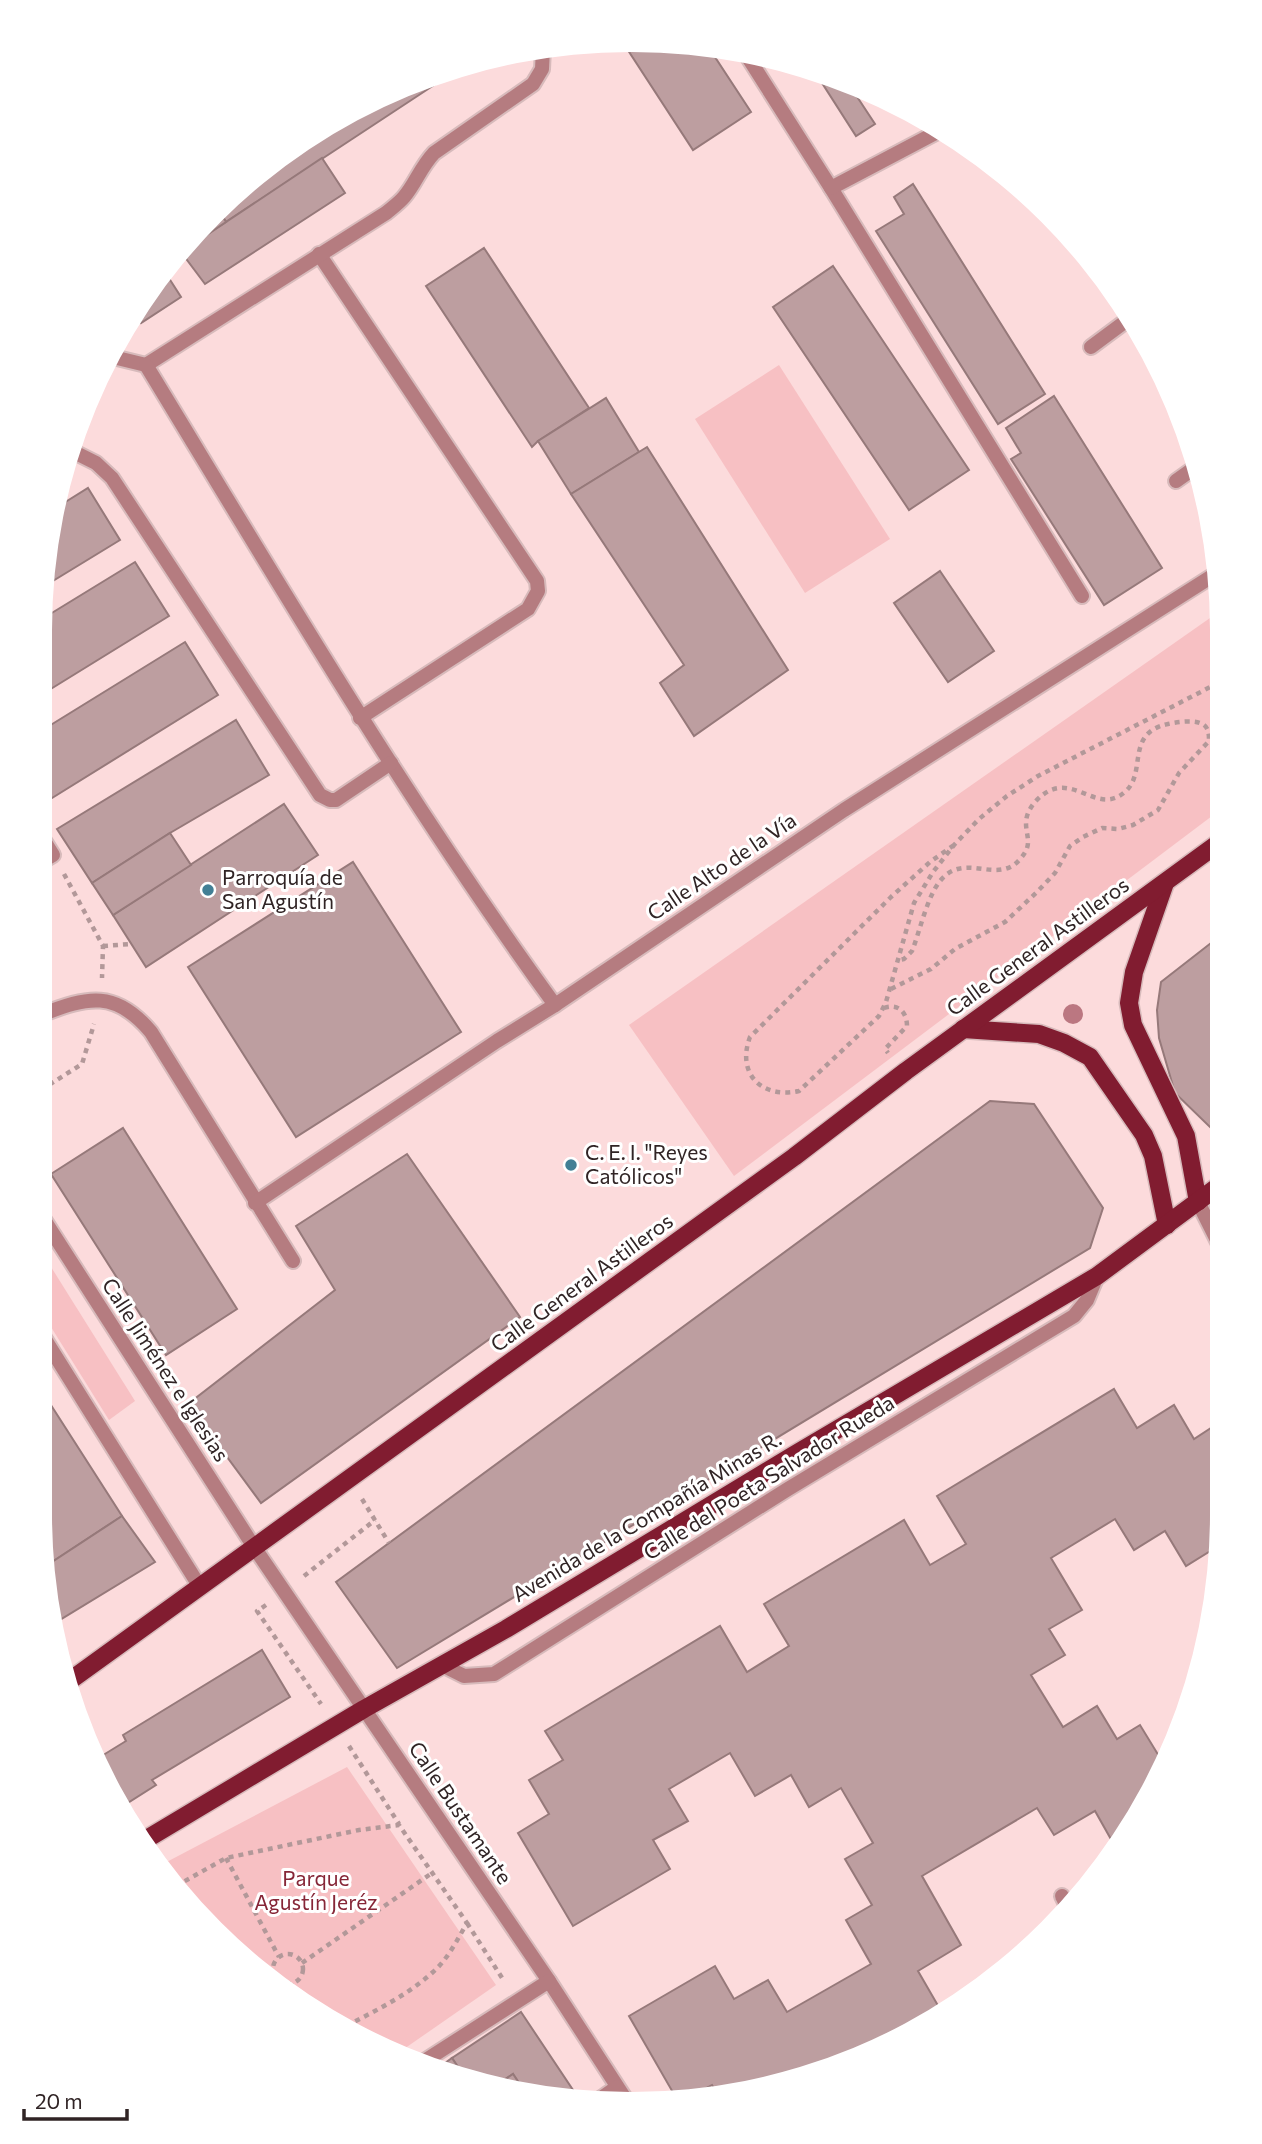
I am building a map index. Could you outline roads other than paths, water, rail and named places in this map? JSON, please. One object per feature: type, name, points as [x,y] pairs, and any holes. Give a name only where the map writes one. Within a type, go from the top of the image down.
[{"type":"main road","name":"Calle General Astilleros","points":[[76,1676],[794,1157],[906,1071],[1210,849]]},
{"type":"main road","points":[[1165,883],[1134,972],[1129,1003],[1133,1025],[1186,1136],[1198,1202]]},
{"type":"main road","points":[[963,1029],[1039,1034],[1090,1057],[1144,1135],[1153,1156],[1167,1225]]},
{"type":"main road","name":"Avenida de la Compañía Minas R.","points":[[151,1836],[364,1709],[506,1629],[1097,1276],[1210,1193]]},
{"type":"street","points":[[146,365],[386,213],[403,198],[421,168],[434,153],[533,84],[542,69],[542,59]]},
{"type":"street","points":[[754,66],[1082,596]]},
{"type":"street","points":[[831,188],[930,136]]},
{"type":"street","points":[[319,254],[537,581],[538,591],[528,609],[360,718]]},
{"type":"street","points":[[1091,347],[1121,325]]},
{"type":"street","points":[[121,359],[146,365],[360,718],[555,1005]]},
{"type":"street","points":[[80,455],[96,463],[112,478],[320,795],[336,800],[391,763]]},
{"type":"street","points":[[1175,481],[1187,473]]},
{"type":"street","name":"Calle Alto de la Vía","points":[[255,1203],[844,810],[1207,579]]},
{"type":"street","points":[[52,1011],[71,1003],[101,1000],[129,1009],[151,1032],[293,1262]]},
{"type":"street","points":[[1198,1202],[1210,1227]]},
{"type":"street","name":"Calle Jiménez e Iglesias","points":[[52,1232],[254,1547]]},
{"type":"street","name":"Calle del Poeta Salvador Rueda","points":[[442,1665],[464,1675],[494,1674],[788,1489],[1074,1316],[1087,1300],[1097,1276]]},
{"type":"street","points":[[52,1352],[200,1587]]},
{"type":"street","name":"Calle Bustamante","points":[[254,1547],[549,1981],[620,2091]]},
{"type":"street","points":[[432,2056],[549,1981]]},
{"type":"street","points":[[611,2091],[617,2087]]},
{"type":"place","name":"Parroquía de San Agustín","points":[[208,890]]},
{"type":"place","name":"C. E. I. \"Reyes Católicos\"","points":[[571,1165]]},
{"type":"park label","name":"Parque Agustín Jeréz","points":[[316,1891]]}]
